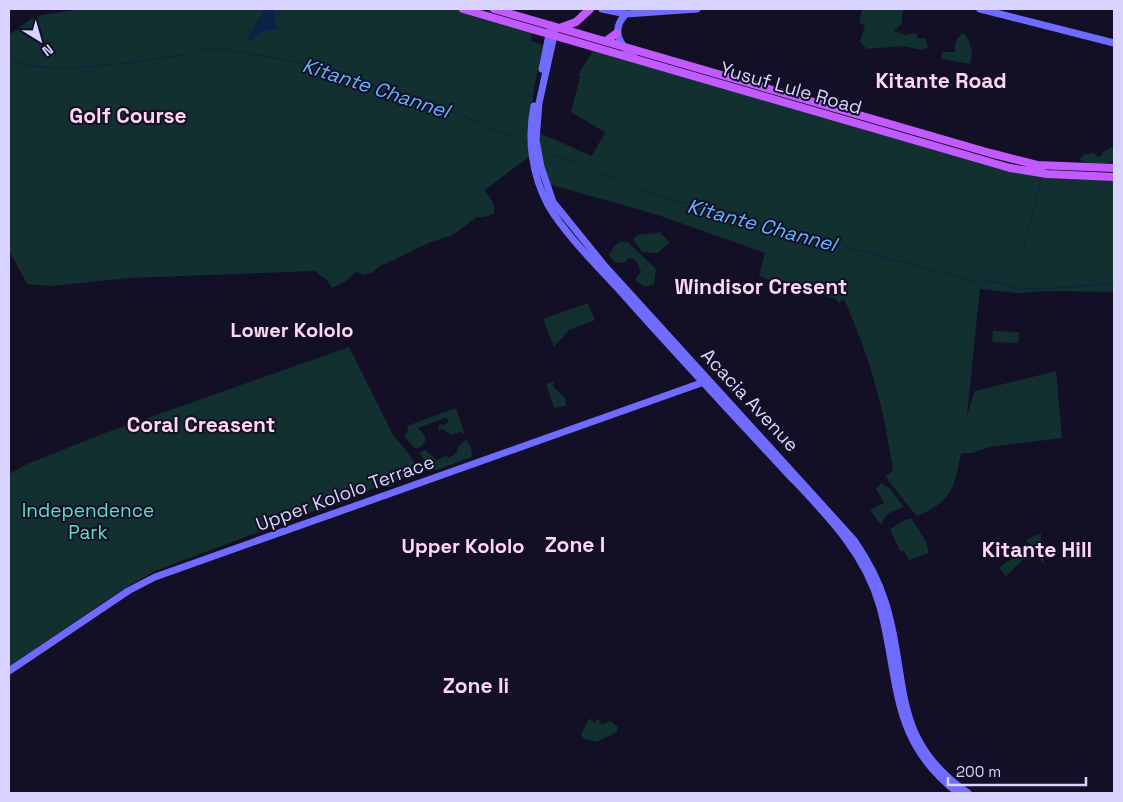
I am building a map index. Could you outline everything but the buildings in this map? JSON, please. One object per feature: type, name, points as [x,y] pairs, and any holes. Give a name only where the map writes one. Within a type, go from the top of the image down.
[{"type":"main road","name":"Yusuf Lule Road","points":[[464,9],[503,20],[606,41],[1036,165],[1114,168]]},
{"type":"main road","name":"Yusuf Lule Road","points":[[494,9],[636,59],[988,162],[1022,171],[1114,178]]},
{"type":"main road","points":[[554,29],[576,22],[590,9]]},
{"type":"main road","points":[[602,9],[626,14],[697,9]]},
{"type":"main road","points":[[980,9],[1114,44]]},
{"type":"main road","points":[[503,20],[505,12]]},
{"type":"main road","points":[[624,46],[621,35],[625,21],[629,18],[650,15],[653,12]]},
{"type":"main road","points":[[606,41],[617,33],[620,21],[626,14]]},
{"type":"main road","name":"Acacia Avenue","points":[[554,29],[539,103],[536,140],[541,167],[553,202],[604,265],[706,382],[844,535],[858,557],[878,600],[885,623],[898,701],[907,729],[929,765],[958,793]]},
{"type":"main road","points":[[617,33],[624,46],[636,59]]},
{"type":"main road","points":[[716,83],[721,74]]},
{"type":"main road","points":[[988,162],[990,153]]},
{"type":"main road","name":"Acacia Avenue","points":[[706,382],[847,530],[867,560],[885,601],[894,636],[902,694],[918,740],[940,769],[968,793]]},
{"type":"main road","name":"Upper Kololo Terrace","points":[[9,671],[128,591],[156,577],[706,382]]},
{"type":"green space","points":[[82,9],[459,9],[532,31],[531,41],[543,45],[531,115],[530,156],[485,190],[494,205],[494,213],[485,217],[477,217],[453,235],[431,242],[380,266],[372,273],[364,275],[356,272],[346,281],[332,288],[326,279],[314,271],[129,278],[52,286],[27,284],[9,250],[9,35],[35,16]]},
{"type":"green space","points":[[862,9],[903,9],[902,23],[894,31],[905,35],[916,33],[918,38],[925,38],[928,47],[923,50],[902,46],[867,49],[860,42],[865,25],[859,23]]},
{"type":"green space","points":[[964,33],[971,48],[970,64],[942,59],[942,52],[955,52],[956,41]]},
{"type":"green space","points":[[593,51],[685,76],[1012,172],[1049,178],[1114,181],[1114,292],[1047,291],[1018,293],[980,289],[967,415],[975,391],[1056,371],[1062,438],[989,447],[972,453],[961,453],[950,492],[938,505],[917,516],[885,476],[893,471],[885,425],[869,362],[844,299],[839,303],[836,299],[794,286],[778,284],[759,276],[765,253],[658,215],[545,183],[537,132],[592,156],[605,132],[571,112],[580,77],[578,75]]},
{"type":"green space","points":[[1114,146],[1114,161],[1101,164],[1079,159],[1085,154],[1094,153],[1097,157],[1102,156],[1102,153]]},
{"type":"green space","points":[[659,232],[670,242],[658,253],[642,252],[633,239],[642,234]]},
{"type":"green space","points":[[621,241],[629,243],[656,269],[654,284],[645,287],[635,280],[641,271],[635,259],[629,258],[623,263],[614,262],[609,255],[614,246]]},
{"type":"green space","points":[[588,303],[595,320],[569,330],[554,347],[543,319]]},
{"type":"green space","points":[[993,331],[1019,332],[1018,343],[992,342]]},
{"type":"green space","name":"Independence Park","points":[[349,347],[393,435],[420,471],[155,571],[120,591],[9,667],[9,474],[25,465],[105,433]]},
{"type":"green space","points":[[555,381],[553,386],[565,398],[566,406],[554,408],[546,384]]},
{"type":"green space","points":[[456,408],[465,435],[460,432],[452,435],[442,429],[438,431],[439,424],[445,425],[449,420],[445,418],[418,428],[425,435],[425,442],[419,448],[415,448],[404,436],[408,432],[407,426]]},
{"type":"green space","points":[[466,439],[471,448],[472,457],[436,470],[428,466],[419,452],[425,450],[437,460],[446,456],[449,458],[457,452],[458,447]]},
{"type":"green space","points":[[881,483],[889,488],[904,507],[887,514],[881,525],[870,510],[884,503],[876,489]]},
{"type":"green space","points":[[907,519],[912,519],[926,542],[929,553],[909,560],[904,551],[900,551],[890,529]]},
{"type":"green space","points":[[1041,533],[1040,551],[1046,566],[1030,549],[1025,553],[1027,556],[1006,576],[999,568],[1030,545],[1026,540]]},
{"type":"green space","points":[[592,719],[594,724],[596,720],[600,720],[601,725],[610,721],[618,727],[617,732],[596,742],[583,738],[581,735],[588,720]]},
{"type":"water","points":[[264,9],[273,9],[275,12],[274,20],[278,29],[262,32],[249,41],[248,38]]},
{"type":"waterway","points":[[276,15],[284,9]]},
{"type":"waterway","name":"Kitante Channel","points":[[118,64],[183,55],[200,50],[222,49],[246,53]]},
{"type":"waterway","name":"Kitante Channel","points":[[248,53],[300,63],[440,106],[528,144]]},
{"type":"waterway","name":"Kitante Channel","points":[[9,61],[49,67],[115,64]]},
{"type":"waterway","name":"Kitante Channel","points":[[544,151],[658,196],[984,284]]},
{"type":"waterway","points":[[984,284],[998,276],[1023,251],[1042,177]]},
{"type":"waterway","points":[[984,284],[997,282],[1021,289],[1114,283]]},
{"type":"district","name":"Kitante Road","points":[[941,80]]},
{"type":"district","name":"Golf Course","points":[[128,115]]},
{"type":"district","name":"Windisor Cresent","points":[[761,286]]},
{"type":"district","name":"Lower Kololo","points":[[292,330]]},
{"type":"district","name":"Coral Creasent","points":[[201,424]]},
{"type":"district","name":"Zone I","points":[[575,544]]},
{"type":"district","name":"Upper Kololo","points":[[463,546]]},
{"type":"district","name":"Kitante Hill","points":[[1037,549]]},
{"type":"district","name":"Zone Ii","points":[[476,685]]}]
